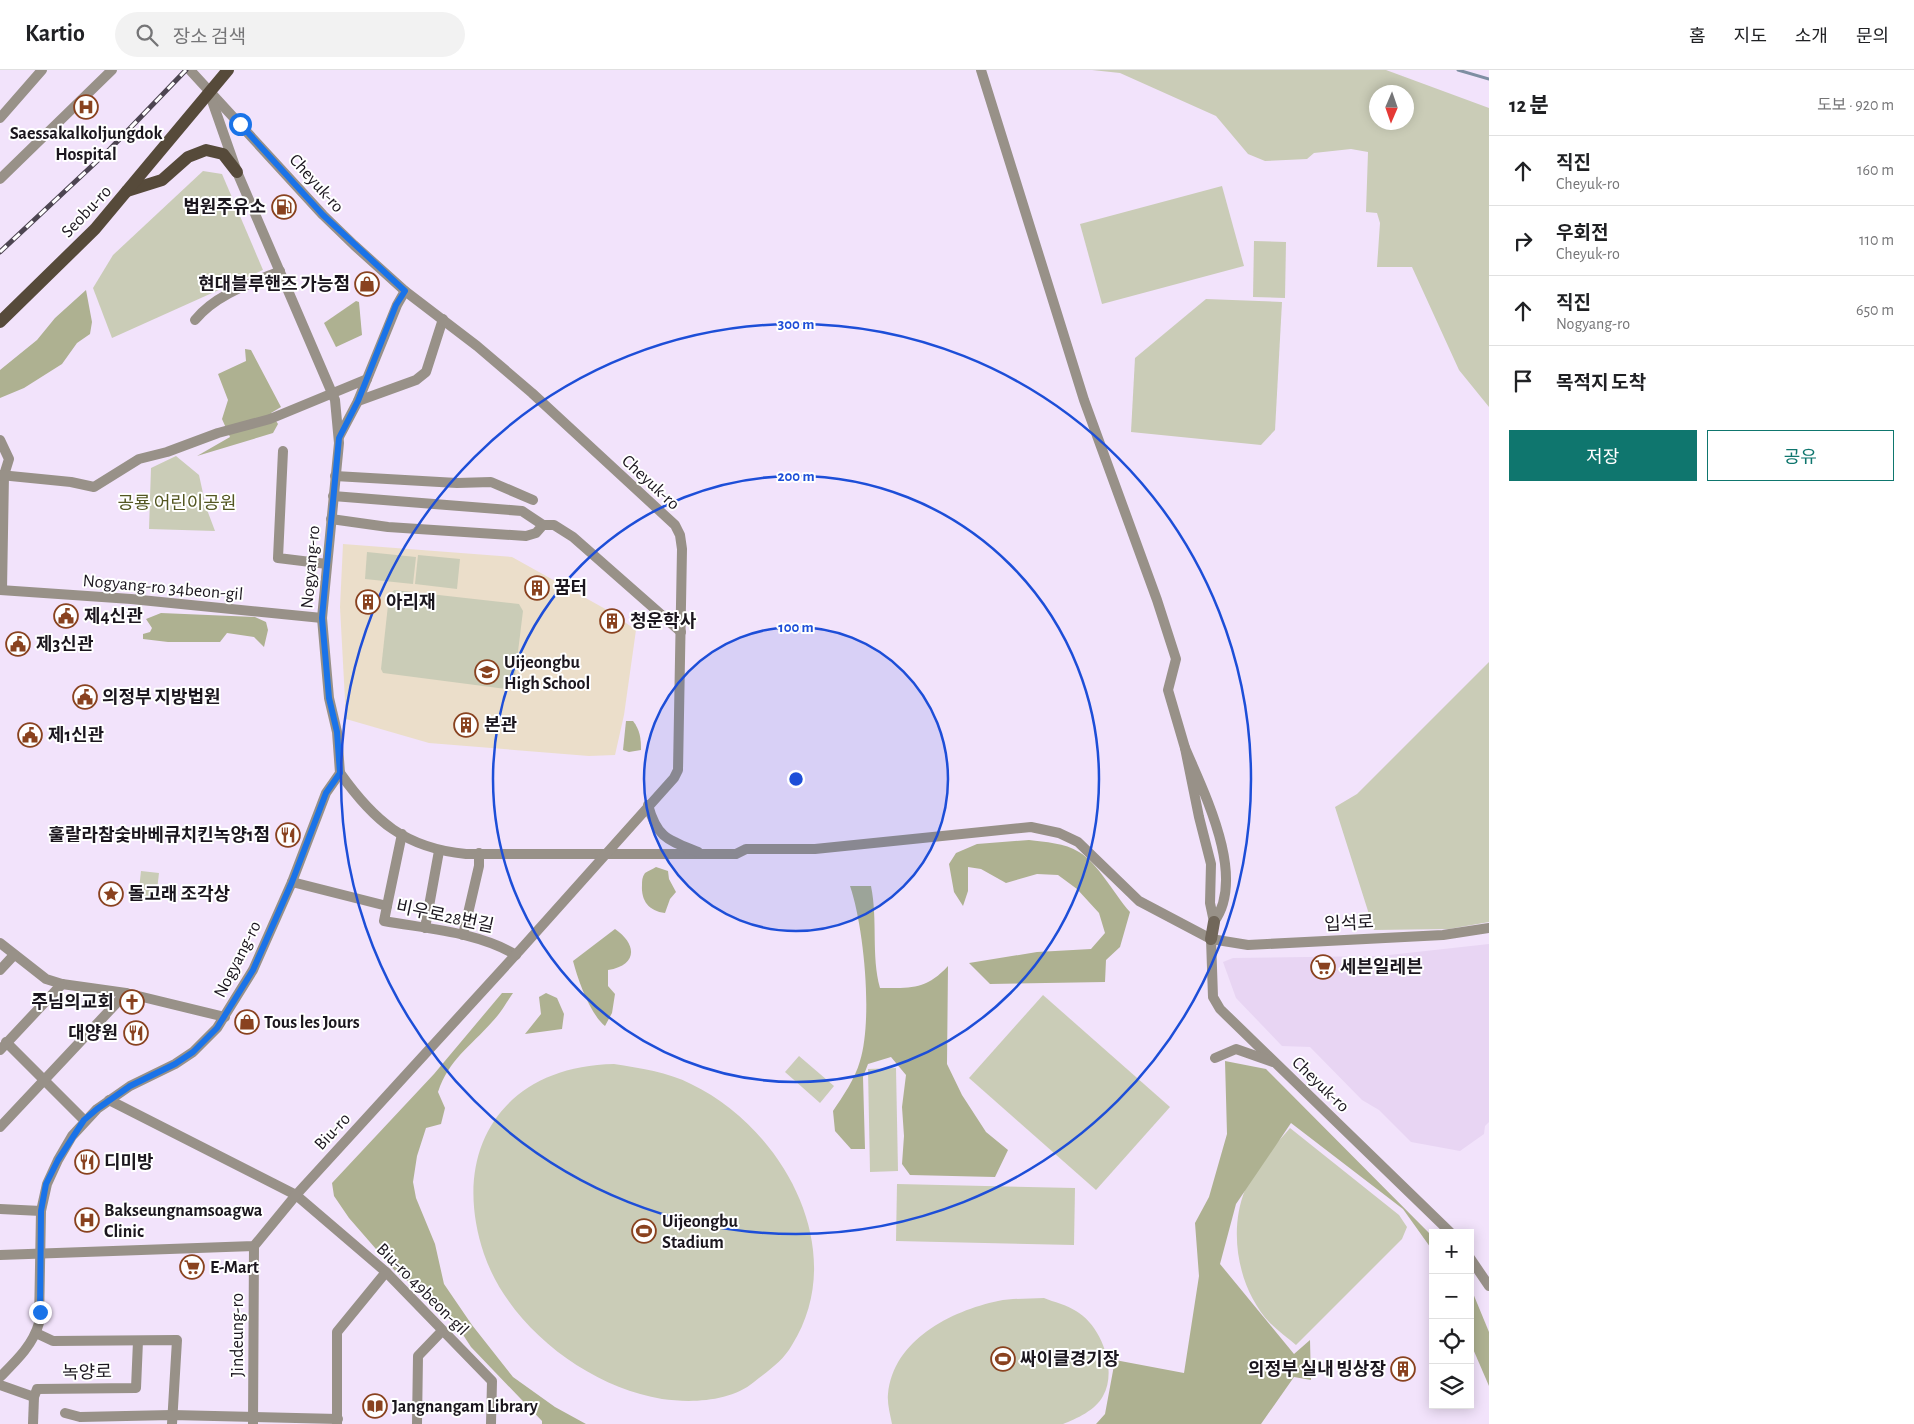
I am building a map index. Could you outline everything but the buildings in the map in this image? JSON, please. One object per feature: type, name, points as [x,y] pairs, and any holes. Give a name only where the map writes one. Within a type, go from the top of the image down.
[{"type":"main road","name":"Seobu-ro","points":[[0,322],[95,229],[228,70]]},
{"type":"main road","points":[[127,191],[162,180],[188,158],[206,150],[223,154],[237,172]]},
{"type":"street","points":[[0,118],[42,70]]},
{"type":"street","points":[[0,179],[112,70]]},
{"type":"street","name":"Cheyuk-ro","points":[[190,70],[323,215],[405,291],[443,319],[532,393],[675,525],[680,535],[682,549],[678,770],[674,778],[607,852]]},
{"type":"street","points":[[340,773],[366,809],[387,826],[439,851],[480,853],[736,854],[746,850],[815,849],[1031,827],[1059,834],[1078,842],[1139,901],[1211,939],[1214,922],[1210,903],[1211,864],[1185,748],[1168,690],[1176,660],[1157,600],[1084,400],[981,70]]},
{"type":"street","name":"Nogyang-ro","points":[[0,1378],[21,1355],[36,1332],[40,1300],[41,1211],[46,1184],[58,1160],[84,1120],[130,1086],[175,1064],[193,1052],[206,1040],[224,1017],[253,970],[292,882],[326,793],[340,773],[337,732],[329,698],[322,618],[339,438],[333,394],[237,172],[209,92]]},
{"type":"street","points":[[195,320],[205,308],[253,282],[280,271]]},
{"type":"street","points":[[339,438],[358,401],[396,305],[405,291]]},
{"type":"street","points":[[358,401],[416,380],[426,372],[443,319]]},
{"type":"street","points":[[2,475],[71,482],[94,487],[110,474],[139,459],[167,452],[193,441],[270,418],[367,379]]},
{"type":"street","points":[[0,440],[9,459],[2,475],[1,590]]},
{"type":"street","points":[[284,451],[278,558],[327,564]]},
{"type":"street","points":[[335,476],[457,483],[491,482],[534,500]]},
{"type":"street","points":[[333,496],[522,511],[543,525],[554,525],[574,537],[681,632]]},
{"type":"street","points":[[331,519],[388,527],[526,536],[536,533],[543,525]]},
{"type":"street","name":"Nogyang-ro 34beon-gil","points":[[1,590],[132,599],[322,618]]},
{"type":"street","points":[[1185,748],[1213,814],[1224,860],[1227,890],[1220,914],[1214,922]]},
{"type":"street","points":[[648,805],[654,824],[666,839],[703,855]]},
{"type":"street","points":[[387,906],[402,834]]},
{"type":"street","points":[[425,928],[439,851]]},
{"type":"street","name":"Biu-ro","points":[[254,1246],[296,1195],[607,852]]},
{"type":"street","points":[[463,935],[479,866],[480,853]]},
{"type":"street","name":"비우로28번길","points":[[292,882],[387,906],[384,921],[463,935],[499,944],[516,954]]},
{"type":"street","name":"입석로","points":[[1211,939],[1257,944],[1443,935],[1489,928]]},
{"type":"street","name":"Cheyuk-ro","points":[[1211,939],[1212,997],[1220,1009],[1447,1229]]},
{"type":"street","points":[[0,944],[46,979],[62,984],[126,993],[224,1017]]},
{"type":"street","points":[[0,970],[14,955]]},
{"type":"street","points":[[62,984],[3,1046],[45,1079],[84,1120]]},
{"type":"street","points":[[0,1127],[126,993]]},
{"type":"street","points":[[1215,1058],[1236,1049],[1275,1062]]},
{"type":"street","points":[[109,1100],[296,1195]]},
{"type":"street","name":"Biu-ro 49beon-gil","points":[[296,1195],[386,1272],[492,1381],[492,1424]]},
{"type":"street","points":[[0,1209],[41,1211]]},
{"type":"street","points":[[0,1255],[254,1246]]},
{"type":"street","name":"Jindeung-ro","points":[[253,1421],[254,1246]]},
{"type":"street","points":[[1474,1264],[1489,1286]]},
{"type":"street","points":[[64,1413],[80,1420],[338,1422],[337,1332],[386,1272]]},
{"type":"street","points":[[417,1424],[418,1356],[442,1331]]},
{"type":"street","points":[[36,1332],[53,1341],[177,1340],[172,1420]]},
{"type":"street","name":"녹양로","points":[[34,1397],[37,1389],[136,1388],[138,1341]]},
{"type":"street","points":[[0,1385],[34,1397],[34,1424]]},
{"type":"shaded area","name":"Uijeongbu High School","points":[[343,544],[512,557],[609,611],[636,630],[624,715],[615,755],[589,756],[429,743],[346,719],[340,607]]},
{"type":"shaded area","points":[[1489,944],[1489,1122],[1485,1126],[1484,1134],[1460,1151],[1411,1142],[1379,1110],[1362,1100],[1310,1047],[1282,1046],[1236,998],[1223,962],[1233,958],[1380,956]]},
{"type":"green space","points":[[1092,70],[1386,70],[1489,108],[1489,407],[1459,370],[1412,267],[1377,267],[1380,223],[1377,213],[1366,212],[1368,152],[1351,149],[1314,153],[1307,159],[1265,161],[1248,154],[1216,116],[1120,73]]},
{"type":"green space","points":[[203,171],[222,174],[263,270],[112,338],[93,288],[113,255]]},
{"type":"green space","points":[[1222,186],[1244,266],[1102,304],[1080,224]]},
{"type":"green space","points":[[1254,241],[1286,242],[1285,298],[1253,297]]},
{"type":"green space","points":[[86,290],[92,322],[90,334],[77,343],[62,364],[24,388],[0,398],[0,370],[37,340],[55,318]]},
{"type":"green space","points":[[1206,299],[1282,302],[1275,430],[1261,445],[1131,432],[1135,358]]},
{"type":"green space","points":[[356,301],[359,302],[362,335],[336,347],[324,323]]},
{"type":"green space","points":[[245,349],[251,350],[281,407],[271,413],[278,424],[273,433],[197,456],[230,437],[222,419],[228,400],[218,374],[246,361]]},
{"type":"green space","name":"공룡 어린이공원","points":[[176,456],[199,475],[206,507],[215,531],[149,529],[151,468]]},
{"type":"green space","points":[[367,552],[416,557],[413,584],[365,579]]},
{"type":"green space","points":[[418,555],[460,559],[457,589],[415,584]]},
{"type":"green space","points":[[394,590],[519,604],[523,611],[514,684],[506,689],[383,673],[381,669],[389,596]]},
{"type":"green space","points":[[161,613],[255,617],[266,622],[268,630],[264,647],[254,637],[227,633],[220,642],[168,642],[143,639],[143,634],[150,632],[152,628],[146,619]]},
{"type":"green space","points":[[1489,662],[1489,922],[1449,929],[1374,930],[1335,807],[1357,794]]},
{"type":"green space","points":[[626,721],[633,721],[639,731],[641,750],[629,752],[623,750]]},
{"type":"green space","points":[[1029,840],[1061,845],[1079,852],[1093,863],[1130,912],[1120,947],[1106,960],[1105,982],[990,984],[969,963],[1037,952],[1091,949],[1105,933],[1099,913],[1077,889],[1058,875],[1037,874],[1006,883],[981,869],[968,867],[968,891],[963,906],[954,892],[949,864],[956,853],[977,844]]},
{"type":"green space","points":[[656,867],[668,871],[669,879],[676,892],[670,899],[665,913],[650,907],[642,891],[643,876]]},
{"type":"green space","points":[[141,871],[159,873],[156,899],[138,898]]},
{"type":"green space","points":[[850,886],[871,886],[877,976],[880,988],[901,988],[925,984],[948,966],[947,1064],[962,1095],[986,1132],[1008,1150],[995,1177],[910,1175],[902,1164],[904,1136],[902,1107],[906,1075],[891,1057],[868,1064],[863,1077],[865,1149],[851,1149],[835,1131],[833,1111],[858,1068],[864,1043],[866,1022],[863,948]]},
{"type":"green space","points":[[615,929],[627,941],[631,953],[625,964],[608,970],[608,986],[615,994],[612,1013],[605,1026],[594,1013],[581,987],[573,961]]},
{"type":"green space","points":[[502,993],[513,993],[495,1019],[454,1062],[438,1092],[445,1108],[441,1124],[426,1128],[417,1156],[413,1182],[416,1198],[435,1244],[444,1284],[472,1325],[513,1377],[555,1407],[586,1424],[542,1424],[542,1421],[471,1347],[456,1324],[429,1298],[396,1272],[349,1218],[334,1196],[332,1183],[434,1074]]},
{"type":"green space","points":[[546,993],[557,998],[564,1014],[562,1029],[525,1034],[541,1014],[539,997]]},
{"type":"green space","points":[[1043,995],[1170,1107],[1096,1190],[969,1078]]},
{"type":"green space","points":[[799,1056],[834,1086],[820,1103],[785,1072]]},
{"type":"green space","points":[[1225,1061],[1266,1069],[1429,1233],[1429,1245],[1403,1209],[1291,1123],[1236,1204],[1220,1264],[1294,1354],[1310,1340],[1311,1380],[1294,1377],[1261,1424],[1096,1424],[1105,1414],[1115,1360],[1184,1373],[1199,1276],[1195,1223],[1209,1197],[1227,1134]]},
{"type":"green space","name":"Uijeongbu Stadium","points":[[614,1064],[673,1076],[691,1084],[724,1104],[754,1130],[779,1161],[798,1196],[810,1233],[814,1271],[808,1309],[792,1345],[784,1356],[754,1382],[734,1394],[698,1401],[662,1399],[606,1382],[580,1367],[532,1329],[512,1306],[496,1281],[484,1254],[475,1216],[474,1181],[480,1149],[494,1121],[515,1098],[542,1080],[575,1068]]},
{"type":"green space","points":[[896,1068],[898,1171],[870,1172],[868,1069]]},
{"type":"green space","points":[[1290,1128],[1399,1215],[1407,1227],[1402,1239],[1296,1345],[1270,1323],[1250,1294],[1239,1260],[1237,1242],[1240,1206],[1249,1181],[1265,1157]]},
{"type":"green space","points":[[897,1184],[1075,1188],[1074,1245],[896,1241]]},
{"type":"green space","points":[[1474,1296],[1489,1332],[1489,1386],[1474,1351]]},
{"type":"green space","name":"싸이클경기장","points":[[1044,1298],[1076,1311],[1093,1327],[1099,1337],[1108,1361],[1109,1374],[1103,1396],[1096,1406],[1080,1417],[1063,1424],[892,1424],[888,1394],[892,1375],[901,1358],[913,1343],[927,1331],[962,1312],[980,1306],[1004,1300]]},
{"type":"waterway","points":[[1458,70],[1489,79]]},
{"type":"railway","points":[[0,252],[110,149],[186,70]]},
{"type":"place","name":"Saessakalkoljungdok Hospital","points":[[86,107]]},
{"type":"place","name":"법원주유소","points":[[284,207]]},
{"type":"place","name":"현대블루핸즈 가능점","points":[[367,284]]},
{"type":"place","name":"꿈터","points":[[537,588]]},
{"type":"place","name":"아리재","points":[[368,602]]},
{"type":"place","name":"제4신관","points":[[66,616]]},
{"type":"place","name":"청운학사","points":[[612,621]]},
{"type":"place","name":"제3신관","points":[[18,644]]},
{"type":"place","name":"Uijeongbu High School","points":[[487,672]]},
{"type":"place","name":"의정부 지방법원","points":[[85,697]]},
{"type":"place","name":"본관","points":[[466,725]]},
{"type":"place","name":"제1신관","points":[[30,735]]},
{"type":"place","name":"훌랄라참숯바베큐치킨녹양1점","points":[[288,835]]},
{"type":"place","name":"돌고래 조각상","points":[[111,894]]},
{"type":"place","name":"세븐일레븐","points":[[1323,967]]},
{"type":"place","name":"주님의교회","points":[[132,1002]]},
{"type":"place","name":"Tous les Jours","points":[[247,1022]]},
{"type":"place","name":"대양원","points":[[136,1033]]},
{"type":"place","name":"디미방","points":[[87,1162]]},
{"type":"place","name":"Bakseungnamsoagwa Clinic","points":[[87,1220]]},
{"type":"place","name":"Uijeongbu Stadium","points":[[644,1231]]},
{"type":"place","name":"E-Mart","points":[[192,1267]]},
{"type":"place","name":"싸이클경기장","points":[[1003,1359]]},
{"type":"place","name":"의정부 실내 빙상장","points":[[1403,1369]]},
{"type":"place","name":"Jangnangam Library","points":[[375,1406]]},
{"type":"route","points":[[40,1312],[39,1232],[41,1211],[46,1184],[58,1160],[84,1120],[97,1109],[130,1086],[175,1064],[193,1052],[217,1028],[253,970],[292,882],[326,793],[340,773],[337,732],[329,698],[322,618],[339,438],[358,401],[396,305],[405,291],[323,215],[240,124]]}]
